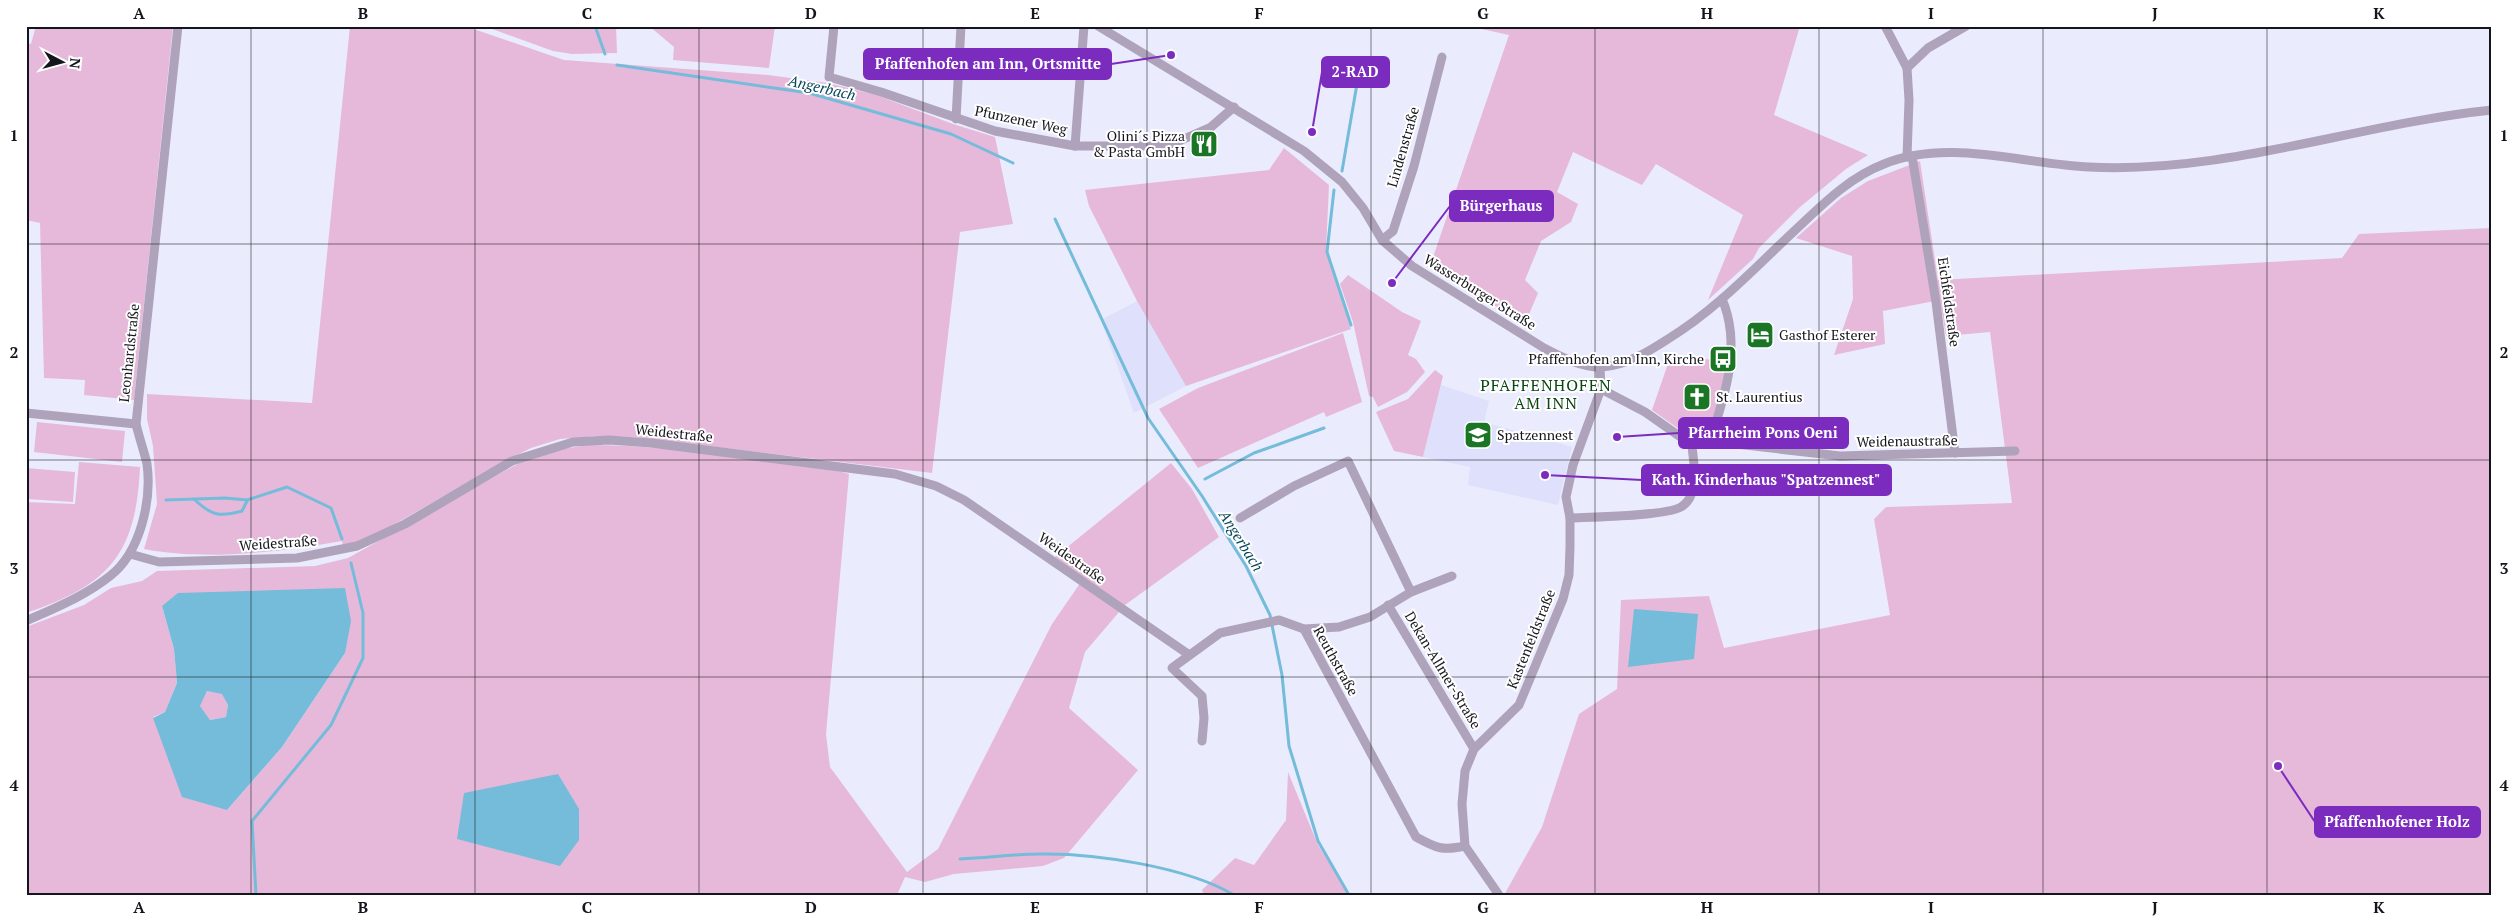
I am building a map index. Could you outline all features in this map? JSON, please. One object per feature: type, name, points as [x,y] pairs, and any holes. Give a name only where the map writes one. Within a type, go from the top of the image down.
[{"type":"street","name":"Leonhardstraße","points":[[26,621],[90,590],[112,575],[130,554],[142,521],[147,495],[147,465],[136,424],[178,26]]},
{"type":"street","name":"Pfunzener Weg","points":[[834,26],[829,77],[881,92],[995,131],[1075,146],[1168,146],[1211,127],[1234,107]]},
{"type":"street","points":[[956,119],[961,26]]},
{"type":"street","points":[[1075,146],[1084,26]]},
{"type":"street","name":"Wasserburger Straße","points":[[1098,26],[1304,151],[1342,182],[1364,208],[1382,240],[1412,266],[1544,348],[1567,360],[1600,367],[1644,355],[1680,332],[1722,299],[1839,191],[1861,176],[1884,164],[1909,156],[1953,152],[2088,167],[2157,167],[2273,151],[2415,122],[2492,110]]},
{"type":"street","points":[[1885,26],[1907,68],[1928,48],[1966,26]]},
{"type":"street","name":"Lindenstraße","points":[[1382,240],[1393,231],[1414,166],[1442,57]]},
{"type":"street","name":"Eichfeldstraße","points":[[1907,68],[1909,156],[1936,302],[1956,453]]},
{"type":"street","points":[[1710,441],[1724,399],[1730,359],[1731,326],[1729,314],[1722,299]]},
{"type":"street","name":"Kastenfeldstraße","points":[[1465,846],[1462,804],[1465,771],[1474,749],[1519,705],[1556,616],[1569,575],[1570,518],[1566,497],[1573,465],[1601,389],[1600,367]]},
{"type":"street","points":[[1570,518],[1646,513],[1680,508],[1687,503],[1692,493],[1694,482],[1692,445],[1645,412],[1601,389]]},
{"type":"street","points":[[26,413],[136,424]]},
{"type":"street","name":"Weidestraße","points":[[130,554],[159,562],[297,558],[333,552],[357,546],[405,524],[512,461],[544,449],[573,442],[609,440],[651,443],[895,474],[936,486],[964,500],[1188,654]]},
{"type":"street","name":"Weidenaustraße","points":[[1692,445],[1710,441],[1840,456],[2015,451]]},
{"type":"street","name":"Dekan-Allmer-Straße","points":[[1240,518],[1294,486],[1348,461],[1411,592]]},
{"type":"street","name":"Dekan-Allmer-Straße","points":[[1304,629],[1340,627],[1370,617],[1411,592],[1452,576]]},
{"type":"street","name":"Dekan-Allmer-Straße","points":[[1388,605],[1474,749]]},
{"type":"street","name":"Reuthstraße","points":[[1202,741],[1204,718],[1202,696],[1172,668],[1188,654],[1220,633],[1279,620],[1304,629],[1416,837],[1436,849],[1451,849],[1465,846]]},
{"type":"street","points":[[1465,846],[1499,895]]},
{"type":"shaded area","points":[[36,26],[173,26],[134,400],[84,395],[85,380],[44,378],[40,223],[26,220],[26,43],[31,44]]},
{"type":"shaded area","points":[[350,26],[465,26],[564,60],[768,75],[828,83],[876,95],[953,124],[995,137],[1013,224],[960,232],[932,473],[632,437],[599,436],[560,439],[531,448],[372,537],[343,547],[342,541],[269,552],[217,555],[167,553],[144,549],[157,504],[153,446],[147,419],[147,394],[312,403]]},
{"type":"shaded area","points":[[484,26],[616,26],[617,53],[572,54],[553,51]]},
{"type":"shaded area","points":[[649,26],[775,26],[769,68],[673,60],[674,47]]},
{"type":"shaded area","points":[[1468,26],[1800,26],[1774,115],[1868,155],[1846,169],[1800,207],[1759,248],[1753,259],[1708,300],[1743,215],[1656,164],[1642,185],[1573,152],[1557,192],[1578,204],[1571,222],[1541,241],[1525,280],[1538,293],[1525,324],[1430,266],[1509,35]]},
{"type":"shaded area","points":[[1284,148],[1329,185],[1326,251],[1351,329],[1186,386],[1137,301],[1089,206],[1085,190],[1269,170]]},
{"type":"shaded area","points":[[1920,161],[1938,280],[2342,258],[2359,234],[2492,228],[2492,895],[1504,895],[1542,827],[1579,714],[1617,689],[1621,600],[1709,596],[1724,648],[1890,615],[1874,519],[1886,507],[2012,503],[1990,332],[1946,336],[1940,300],[1883,311],[1885,344],[1834,355],[1853,299],[1852,256],[1796,238],[1841,198],[1868,181]]},
{"type":"shaded area","points":[[1348,275],[1402,312],[1421,321],[1408,355],[1416,359],[1425,372],[1407,392],[1378,407],[1373,397],[1369,396],[1353,322],[1340,284]]},
{"type":"shaded area","points":[[1137,301],[1186,386],[1134,413],[1101,320]]},
{"type":"shaded area","points":[[1343,333],[1362,402],[1326,417],[1324,412],[1198,468],[1159,409],[1198,388]]},
{"type":"shaded area","points":[[1671,355],[1713,360],[1725,374],[1713,423],[1699,437],[1686,434],[1652,410]]},
{"type":"shaded area","points":[[1435,370],[1443,376],[1423,457],[1394,451],[1376,412],[1408,399]]},
{"type":"shaded area","name":"Spatzennest","points":[[1441,385],[1489,401],[1484,422],[1572,447],[1558,505],[1468,485],[1470,467],[1423,457]]},
{"type":"shaded area","points":[[37,422],[125,431],[122,462],[34,452]]},
{"type":"shaded area","points":[[587,445],[680,450],[835,470],[849,474],[826,734],[830,767],[907,872],[938,849],[1052,624],[1083,579],[1055,557],[1171,463],[1192,489],[1219,537],[1125,605],[1085,652],[1069,708],[1138,770],[1064,858],[1043,866],[954,874],[925,882],[905,877],[897,895],[26,895],[26,627],[84,605],[111,588],[142,581],[157,571],[315,566],[348,558],[521,462],[551,451]],"holes":[[[162,606],[345,653],[282,747],[227,810],[153,717],[165,712],[177,683],[174,649]]]},
{"type":"shaded area","points":[[79,462],[140,467],[132,523],[124,544],[113,562],[97,578],[78,591],[26,613],[26,502],[75,504]]},
{"type":"shaded area","points":[[26,468],[75,472],[73,502],[26,499]]},
{"type":"shaded area","points":[[207,691],[222,693],[228,705],[226,717],[210,720],[199,706]]},
{"type":"shaded area","points":[[1288,772],[1318,845],[1350,895],[1204,895],[1202,890],[1235,858],[1254,865],[1286,820]]},
{"type":"water","points":[[345,588],[351,621],[345,653],[282,747],[227,810],[182,797],[153,718],[165,712],[177,683],[174,649],[162,606],[178,593]],"holes":[[[207,691],[222,694],[228,705],[226,717],[210,720],[200,706]]]},
{"type":"water","points":[[1634,609],[1698,614],[1694,659],[1628,667]]},
{"type":"water","points":[[558,774],[579,809],[579,840],[560,866],[457,839],[464,793]]},
{"type":"waterway","name":"Angerbach","points":[[595,26],[605,54]]},
{"type":"waterway","name":"Angerbach","points":[[617,65],[809,93],[951,134],[1013,163]]},
{"type":"waterway","points":[[1342,171],[1358,78]]},
{"type":"waterway","points":[[1334,190],[1327,252],[1351,325]]},
{"type":"waterway","name":"Angerbach","points":[[1055,219],[1148,418],[1202,496],[1246,566],[1270,615],[1282,675],[1289,746],[1318,841],[1349,895]]},
{"type":"waterway","points":[[1205,479],[1254,453],[1324,428]]},
{"type":"waterway","points":[[166,500],[225,498],[247,500],[287,487],[331,508],[342,539]]},
{"type":"waterway","points":[[195,500],[206,509],[217,514],[242,511],[247,501]]},
{"type":"waterway","points":[[256,895],[252,821],[331,725],[363,658],[363,613],[351,563]]},
{"type":"waterway","points":[[960,859],[1040,854],[1062,854],[1113,859],[1166,869],[1214,885],[1234,895]]},
{"type":"place","name":"Pfaffenhofen am Inn, Ortsmitte","points":[[1171,55]]},
{"type":"place","name":"2-RAD","points":[[1312,132]]},
{"type":"place","name":"Olini´s Pizza & Pasta GmbH","points":[[1204,144]]},
{"type":"place","name":"Bürgerhaus","points":[[1392,283]]},
{"type":"place","name":"Gasthof Esterer","points":[[1760,335]]},
{"type":"place","name":"Pfaffenhofen am Inn, Kirche","points":[[1723,359]]},
{"type":"place","name":"St. Laurentius","points":[[1697,397]]},
{"type":"place","name":"Spatzennest","points":[[1478,435]]},
{"type":"place","name":"Pfarrheim Pons Oeni","points":[[1617,437]]},
{"type":"place","name":"Kath. Kinderhaus \"Spatzennest\"","points":[[1545,475]]},
{"type":"place","name":"Pfaffenhofener Holz","points":[[2278,766]]},
{"type":"district","name":"PFAFFENHOFEN AM INN","points":[[1546,394]]}]
